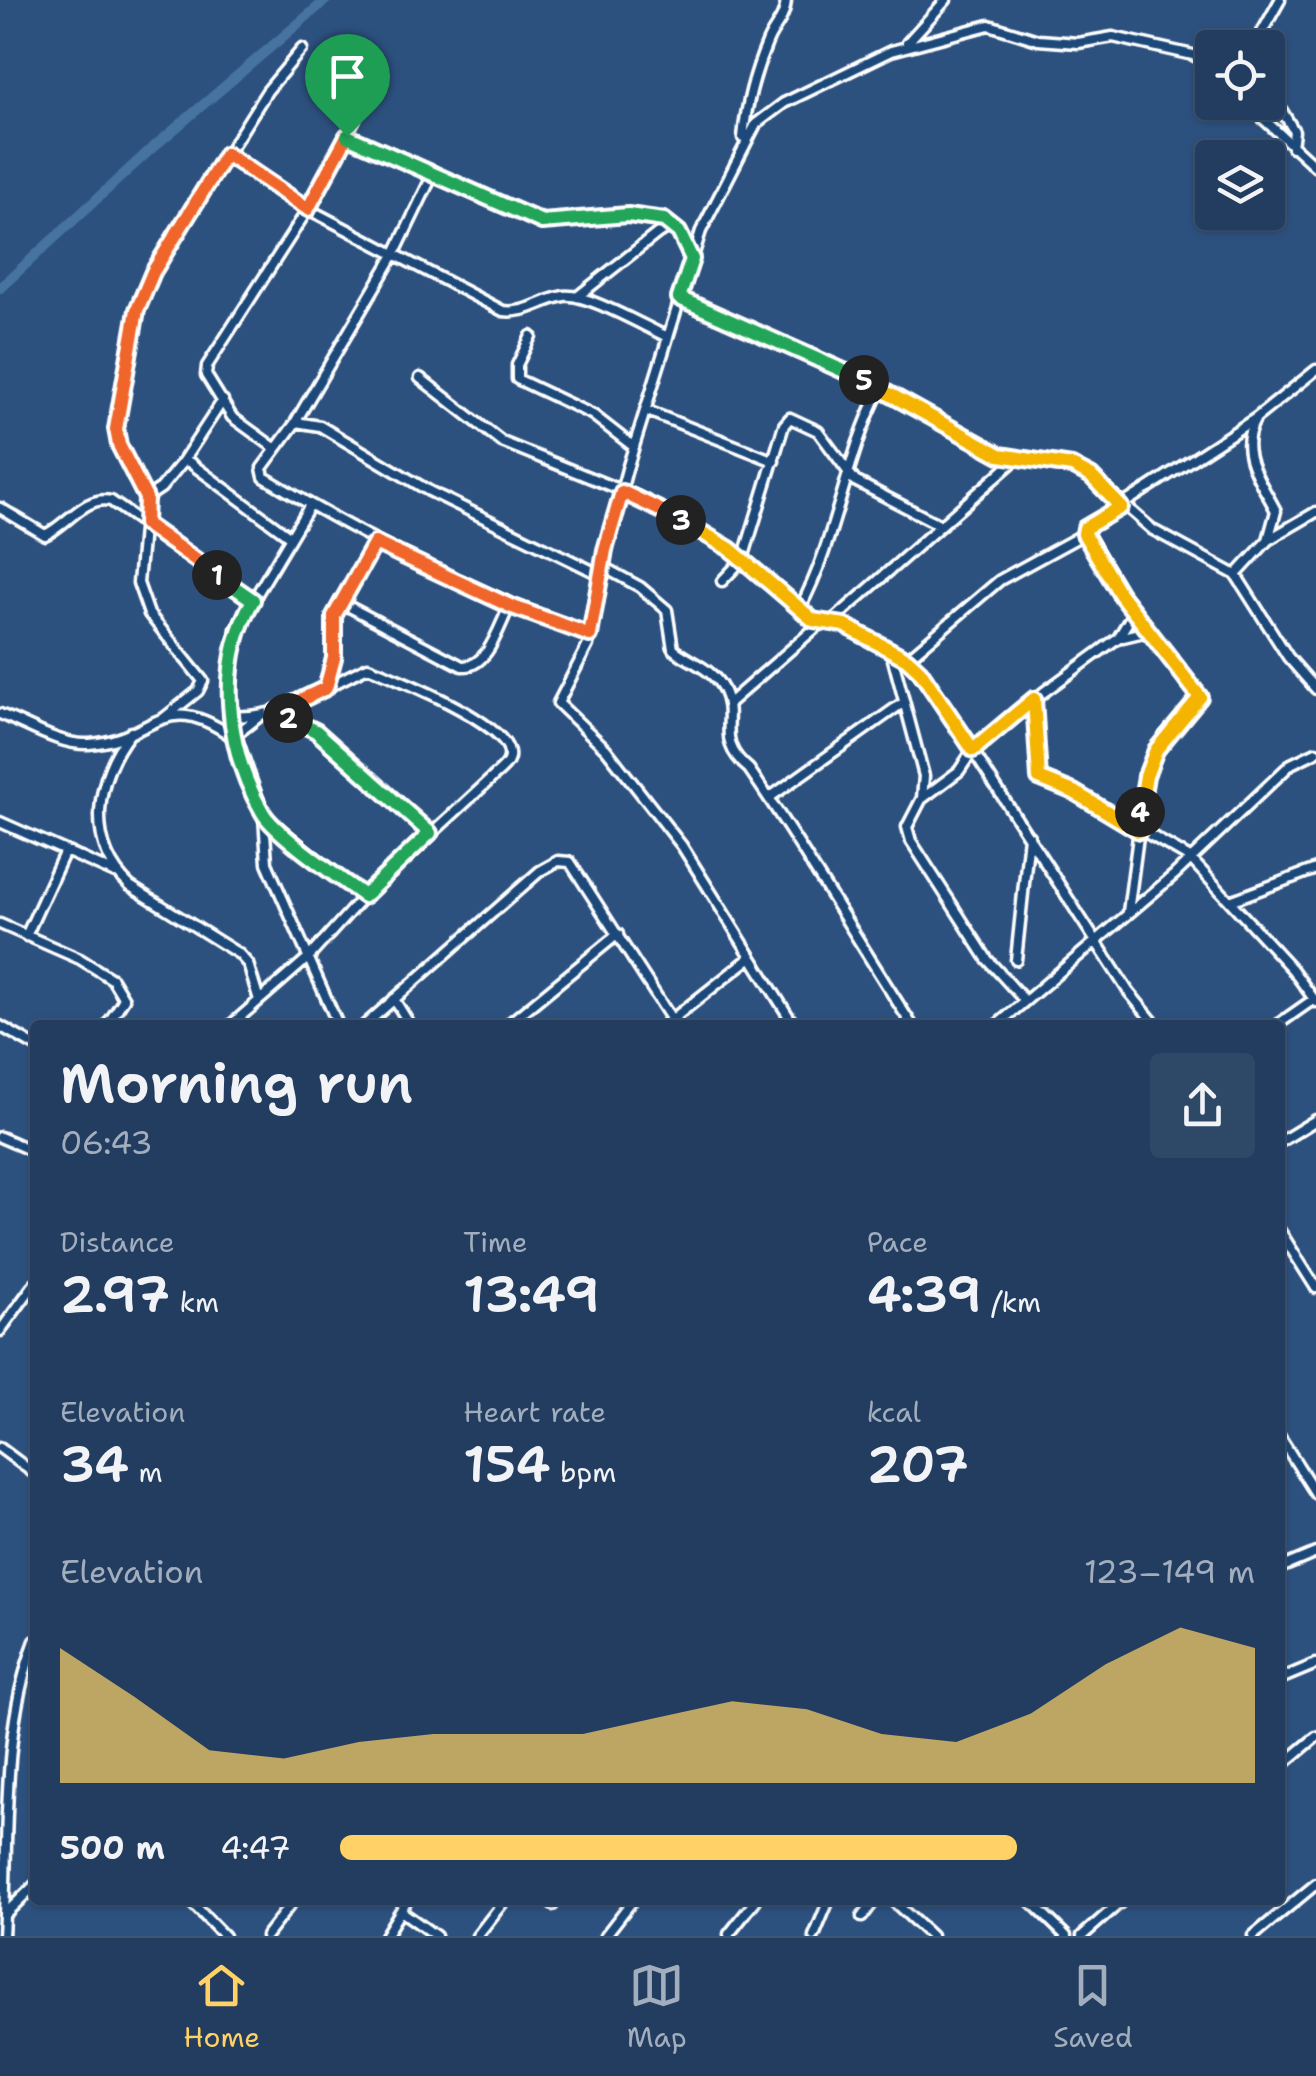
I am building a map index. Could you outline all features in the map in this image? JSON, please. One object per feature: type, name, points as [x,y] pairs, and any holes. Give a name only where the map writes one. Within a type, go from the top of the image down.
[{"type":"street","points":[[786,0],[783,20],[770,35],[752,89],[742,142],[679,298],[605,550],[590,635],[558,703],[606,748],[661,818],[791,1020]]},
{"type":"street","points":[[904,46],[946,0]]},
{"type":"street","points":[[1263,30],[1280,0]]},
{"type":"street","points":[[742,142],[756,124],[784,103],[904,46],[989,25],[1038,40],[1078,43],[1113,37],[1195,56]]},
{"type":"street","points":[[0,714],[78,743],[132,732],[164,718],[198,691],[203,681],[149,614],[138,584],[146,498],[119,445],[116,429],[137,310],[153,272],[267,92],[302,49]]},
{"type":"street","points":[[1285,116],[1294,131],[1292,147]]},
{"type":"street","points":[[276,448],[232,416],[206,375],[208,366],[308,209],[356,119]]},
{"type":"street","points":[[1264,120],[1316,167]]},
{"type":"street","points":[[347,136],[542,222],[628,215],[674,226],[692,259]]},
{"type":"street","points":[[226,154],[308,209],[502,311],[525,311],[558,298],[577,296],[668,337]]},
{"type":"street","points":[[434,172],[395,253],[262,473],[375,543],[510,606],[590,635]]},
{"type":"street","points":[[577,296],[658,232],[674,226]]},
{"type":"street","points":[[679,298],[880,390],[1015,460],[1072,466],[1091,476],[1121,507],[1179,546],[1236,576],[1288,657],[1316,689]]},
{"type":"street","points":[[531,336],[517,365],[518,379],[594,416],[634,446]]},
{"type":"street","points":[[1128,912],[1146,776],[1156,750],[1200,697],[1134,612],[1084,534],[1085,528],[1256,418],[1316,370]]},
{"type":"street","points":[[420,378],[502,442],[667,511],[742,559],[800,608],[907,659],[920,671],[1153,1020]]},
{"type":"street","points":[[800,608],[818,575],[846,469],[880,390]]},
{"type":"street","points":[[146,498],[161,488],[183,461],[223,400]]},
{"type":"street","points":[[646,410],[774,461]]},
{"type":"street","points":[[722,580],[742,559],[790,418],[818,431],[846,469],[872,492],[938,524]]},
{"type":"street","points":[[1256,418],[1248,432],[1248,452],[1276,511],[1268,540]]},
{"type":"street","points":[[296,422],[320,426],[429,491],[640,587],[666,610],[673,649],[706,669],[722,687],[728,704],[732,753],[769,798],[830,887],[863,950],[909,1020]]},
{"type":"street","points":[[728,704],[1015,460]]},
{"type":"street","points":[[183,461],[289,536]]},
{"type":"street","points":[[0,508],[45,535],[100,498],[145,524],[253,600]]},
{"type":"street","points":[[310,505],[236,629],[229,716],[233,737],[264,816],[267,863],[336,1020]]},
{"type":"street","points":[[1236,576],[1268,540],[1316,512]]},
{"type":"street","points":[[907,659],[1000,580],[1084,534]]},
{"type":"street","points":[[326,688],[340,602],[375,543]]},
{"type":"street","points":[[340,602],[462,666],[473,667],[482,660],[510,606]]},
{"type":"street","points":[[1025,1001],[988,959],[911,842],[906,827],[922,798],[960,771],[973,750],[1034,699],[1118,638],[1134,612]]},
{"type":"street","points":[[1118,638],[1148,631]]},
{"type":"street","points":[[890,648],[918,744],[922,798]]},
{"type":"street","points":[[229,716],[276,712],[368,667],[410,683],[489,726],[505,740],[508,761],[364,896],[308,958],[237,1020]]},
{"type":"street","points":[[1034,699],[1039,778],[1074,792],[1190,858],[1315,999],[1284,1020]]},
{"type":"street","points":[[769,798],[904,702]]},
{"type":"street","points":[[276,712],[316,731],[430,833]]},
{"type":"street","points":[[164,718],[198,714],[233,737]]},
{"type":"street","points":[[233,737],[261,715]]},
{"type":"street","points":[[117,874],[104,849],[102,788],[118,749],[132,732]]},
{"type":"street","points":[[1003,1020],[1190,858],[1291,764],[1316,752]]},
{"type":"street","points":[[264,816],[364,896]]},
{"type":"street","points":[[0,822],[117,874],[148,898],[239,954],[248,964],[259,1000]]},
{"type":"street","points":[[1016,960],[1028,836]]},
{"type":"street","points":[[26,936],[64,851]]},
{"type":"street","points":[[370,1020],[540,871],[558,860],[570,862],[668,1020]]},
{"type":"street","points":[[1230,901],[1316,869]]},
{"type":"street","points":[[0,924],[80,960],[123,990],[124,999],[110,1020]]},
{"type":"street","points":[[514,1020],[618,934]]},
{"type":"street","points":[[672,1020],[750,958]]},
{"type":"street","points":[[394,999],[407,1020]]},
{"type":"street","points":[[0,1026],[30,1043]]},
{"type":"street","points":[[1285,1139],[1316,1120]]},
{"type":"street","points":[[0,1137],[30,1150]]},
{"type":"street","points":[[1285,1247],[1316,1288]]},
{"type":"street","points":[[0,1331],[30,1290]]},
{"type":"street","points":[[1285,1446],[1316,1494]]},
{"type":"street","points":[[0,1448],[30,1470]]},
{"type":"street","points":[[1285,1456],[1290,1454]]},
{"type":"street","points":[[1285,1566],[1316,1553]]},
{"type":"street","points":[[4,1936],[9,1713],[22,1664],[30,1651]]},
{"type":"street","points":[[1285,1677],[1312,1666],[1316,1680]]},
{"type":"street","points":[[1285,1763],[1316,1736]]},
{"type":"street","points":[[0,1750],[7,1768]]},
{"type":"street","points":[[1254,1936],[1316,1884]]},
{"type":"street","points":[[5,1914],[30,1890]]},
{"type":"street","points":[[194,1905],[224,1936]]},
{"type":"street","points":[[266,1936],[290,1905]]},
{"type":"street","points":[[385,1936],[404,1905]]},
{"type":"street","points":[[478,1936],[500,1905]]},
{"type":"street","points":[[606,1936],[629,1905]]},
{"type":"street","points":[[729,1934],[752,1905]]},
{"type":"street","points":[[814,1936],[827,1905]]},
{"type":"street","points":[[862,1917],[871,1905]]},
{"type":"street","points":[[897,1905],[931,1936]]},
{"type":"street","points":[[1033,1905],[1066,1936]]},
{"type":"street","points":[[1082,1936],[1117,1905]]},
{"type":"street","points":[[401,1910],[436,1936]]},
{"type":"waterway","points":[[0,288],[150,150],[326,0]]},
{"type":"route","points":[[347,136],[434,172],[532,220],[557,222],[628,215],[664,220],[679,232],[692,259],[679,298],[852,374],[1000,455],[1072,466],[1091,476],[1121,507],[1085,528],[1084,534],[1120,594],[1200,697],[1156,750],[1146,776],[1139,831],[1101,806],[1039,778],[1034,699],[973,750],[920,671],[907,659],[844,625],[813,620],[730,549],[667,511],[622,492],[605,550],[605,568],[590,635],[510,606],[375,543],[334,616],[334,658],[326,688],[276,712],[316,731],[430,833],[364,896],[264,816],[233,737],[229,716],[236,629],[253,600],[145,524],[146,498],[119,445],[117,416],[137,310],[153,272],[226,154],[308,209],[347,136]]}]
